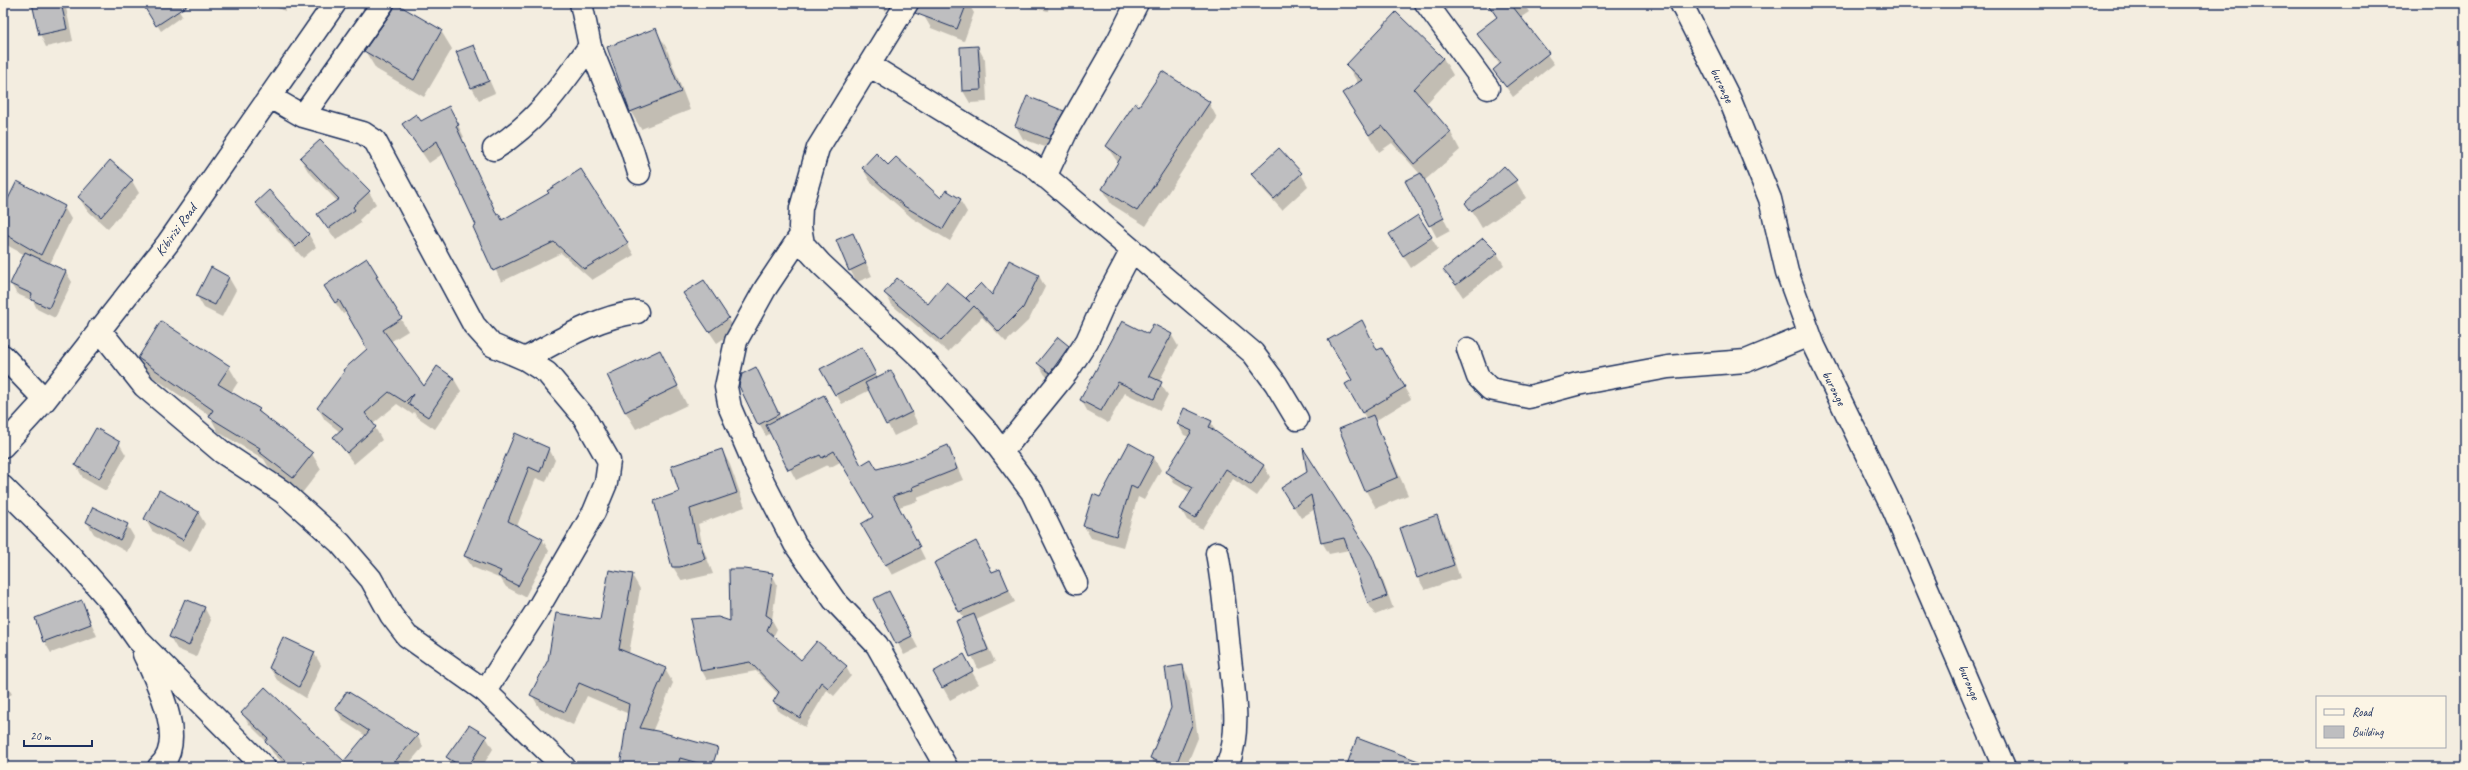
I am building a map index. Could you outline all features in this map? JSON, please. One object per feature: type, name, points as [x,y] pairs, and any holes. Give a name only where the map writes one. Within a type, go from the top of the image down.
[{"type":"street","name":"Kibirizi Road","points":[[3,446],[45,400],[99,329],[168,243],[335,3]]},
{"type":"street","points":[[303,116],[383,3]]},
{"type":"street","points":[[581,3],[590,46],[632,150],[639,173]]},
{"type":"street","points":[[907,3],[818,148],[801,208],[801,234],[803,244],[821,264],[923,360],[984,428],[1032,492],[1076,583]]},
{"type":"street","points":[[1045,177],[1067,130],[1118,41],[1137,3]]},
{"type":"street","points":[[1426,3],[1488,88]]},
{"type":"street","name":"buronge","points":[[1681,3],[1730,100],[1770,199],[1787,272],[1809,335],[1894,511],[2004,767]]},
{"type":"street","points":[[494,148],[517,134],[536,118],[590,46]]},
{"type":"street","points":[[869,66],[1032,165],[1253,353],[1276,384],[1297,419]]},
{"type":"street","points":[[270,97],[303,116],[363,133],[375,141],[474,325],[492,345],[525,359],[547,372],[584,418],[609,461],[606,483],[594,512],[536,612],[485,691]]},
{"type":"street","points":[[801,234],[765,288],[736,341],[726,387],[730,408],[755,466],[795,544],[834,600],[877,645],[946,767]]},
{"type":"street","points":[[1002,452],[1067,372],[1087,341],[1104,303],[1132,250]]},
{"type":"street","points":[[525,359],[584,328],[626,314],[637,312]]},
{"type":"street","points":[[99,329],[144,386],[222,452],[283,492],[340,543],[371,579],[391,615],[407,636],[485,691],[564,767]]},
{"type":"street","points":[[1468,349],[1478,377],[1490,389],[1529,397],[1577,384],[1668,367],[1746,361],[1809,335]]},
{"type":"street","points":[[3,356],[45,400]]},
{"type":"street","points":[[3,487],[62,546],[112,603],[138,640],[264,767]]},
{"type":"street","points":[[1217,553],[1222,579],[1236,715],[1233,752],[1227,767]]},
{"type":"street","points":[[138,640],[160,688],[169,723],[171,741],[170,752],[165,762],[159,767]]},
{"type":"building","points":[[32,3],[61,3],[67,29],[39,35]]},
{"type":"building","points":[[142,3],[191,3],[156,26]]},
{"type":"building","points":[[395,3],[442,30],[414,80],[364,51],[393,10]]},
{"type":"building","points":[[919,3],[967,3],[957,29],[915,13]]},
{"type":"building","points":[[1487,3],[1510,3],[1549,53],[1506,87],[1493,70],[1501,63],[1476,33],[1497,17]]},
{"type":"building","points":[[1396,12],[1443,58],[1414,89],[1451,132],[1414,164],[1382,126],[1369,135],[1342,93],[1362,80],[1346,65]]},
{"type":"building","points":[[656,28],[681,92],[630,112],[607,47]]},
{"type":"building","points":[[474,45],[489,81],[471,88],[456,52]]},
{"type":"building","points":[[978,46],[981,90],[962,91],[960,47]]},
{"type":"building","points":[[1162,71],[1210,102],[1137,211],[1102,189],[1121,157],[1106,146],[1135,103],[1139,106]]},
{"type":"building","points":[[1027,96],[1064,111],[1049,139],[1015,126]]},
{"type":"building","points":[[449,106],[459,125],[456,126],[497,215],[499,214],[502,220],[549,193],[547,191],[581,169],[628,243],[584,269],[554,242],[493,271],[473,227],[476,225],[437,141],[422,152],[402,124],[416,114],[421,121]]},
{"type":"building","points":[[320,140],[370,191],[353,207],[355,210],[328,229],[317,214],[339,199],[300,158]]},
{"type":"building","points":[[1279,148],[1302,173],[1274,199],[1251,174]]},
{"type":"building","points":[[876,153],[888,165],[896,157],[941,198],[946,190],[961,199],[943,229],[904,206],[862,168]]},
{"type":"building","points":[[110,160],[133,180],[101,217],[78,197]]},
{"type":"building","points":[[1504,166],[1517,180],[1471,211],[1465,203]]},
{"type":"building","points":[[1421,173],[1444,218],[1429,226],[1405,181]]},
{"type":"building","points":[[17,181],[65,206],[41,255],[3,233],[3,209]]},
{"type":"building","points":[[269,190],[309,234],[296,247],[255,203]]},
{"type":"building","points":[[1418,215],[1432,237],[1403,256],[1389,234]]},
{"type":"building","points":[[853,233],[866,263],[849,271],[836,240]]},
{"type":"building","points":[[1483,238],[1498,253],[1456,285],[1443,270]]},
{"type":"building","points":[[25,252],[66,271],[49,308],[30,299],[32,294],[10,284]]},
{"type":"building","points":[[367,258],[378,276],[376,277],[402,318],[383,330],[424,386],[437,366],[454,378],[428,417],[408,404],[413,394],[405,402],[389,392],[365,413],[376,427],[347,453],[333,437],[343,428],[317,408],[344,372],[343,370],[367,349],[339,300],[335,303],[324,286]]},
{"type":"building","points":[[1009,260],[1039,275],[1023,308],[999,332],[974,306],[941,341],[884,293],[897,278],[928,304],[946,282],[970,302],[966,298],[981,283],[992,295]]},
{"type":"building","points":[[211,267],[229,277],[215,305],[196,296]]},
{"type":"building","points":[[704,280],[729,318],[709,332],[683,293]]},
{"type":"building","points":[[1362,320],[1377,350],[1382,348],[1405,387],[1362,413],[1345,384],[1352,380],[1328,340]]},
{"type":"building","points":[[161,321],[230,366],[218,384],[260,409],[258,411],[313,453],[293,478],[258,451],[260,448],[209,417],[213,410],[138,358]]},
{"type":"building","points":[[1122,321],[1148,334],[1153,324],[1172,334],[1149,376],[1162,382],[1154,399],[1118,382],[1101,411],[1080,400]]},
{"type":"building","points":[[1058,337],[1069,346],[1050,373],[1037,363]]},
{"type":"building","points":[[862,347],[876,374],[835,395],[820,369]]},
{"type":"building","points":[[660,350],[678,386],[625,412],[607,375]]},
{"type":"building","points":[[756,367],[779,414],[758,425],[739,386],[742,374]]},
{"type":"building","points":[[891,370],[912,412],[886,425],[865,383]]},
{"type":"building","points":[[824,395],[861,465],[871,459],[877,469],[917,458],[948,445],[957,469],[912,487],[913,490],[893,496],[920,547],[885,565],[861,524],[873,517],[834,451],[822,458],[820,455],[788,470],[766,425]]},
{"type":"building","points":[[1184,408],[1212,421],[1209,427],[1264,465],[1251,485],[1226,469],[1195,518],[1180,509],[1193,488],[1166,472],[1192,431],[1177,424]]},
{"type":"building","points":[[1373,415],[1398,477],[1365,491],[1339,429]]},
{"type":"building","points":[[96,428],[120,442],[99,479],[75,465]]},
{"type":"building","points":[[515,433],[549,448],[540,472],[529,467],[508,521],[543,539],[518,586],[498,576],[501,571],[464,556]]},
{"type":"building","points":[[1129,443],[1154,457],[1137,489],[1131,486],[1116,536],[1083,526],[1093,494],[1100,497]]},
{"type":"building","points":[[1303,448],[1372,556],[1387,596],[1368,603],[1344,538],[1321,543],[1311,495],[1293,507],[1281,488],[1307,472]]},
{"type":"building","points":[[722,449],[737,493],[690,509],[697,542],[700,541],[705,559],[680,567],[672,567],[654,501],[679,492],[671,466]]},
{"type":"building","points":[[159,490],[199,512],[183,540],[144,519]]},
{"type":"building","points":[[93,507],[128,524],[120,540],[86,522]]},
{"type":"building","points":[[1437,515],[1454,565],[1417,578],[1400,528]]},
{"type":"building","points":[[976,541],[992,572],[1000,569],[1009,590],[959,612],[934,563]]},
{"type":"building","points":[[729,569],[745,569],[773,573],[766,615],[772,619],[767,630],[801,660],[817,641],[847,666],[828,688],[821,682],[800,718],[773,702],[779,692],[750,662],[701,671],[690,619],[718,617],[730,621]]},
{"type":"building","points":[[609,570],[633,574],[619,649],[666,668],[640,728],[657,731],[718,748],[712,767],[680,758],[677,767],[620,767],[629,704],[579,683],[565,712],[530,695],[548,660],[556,613],[600,620]]},
{"type":"building","points":[[889,591],[912,636],[896,644],[873,599]]},
{"type":"building","points":[[185,599],[205,607],[189,646],[169,637]]},
{"type":"building","points":[[82,600],[91,624],[43,642],[35,618]]},
{"type":"building","points":[[974,614],[988,650],[970,657],[956,621]]},
{"type":"building","points":[[283,637],[315,652],[299,687],[269,668]]},
{"type":"building","points":[[964,654],[973,671],[942,688],[933,672]]},
{"type":"building","points":[[1183,665],[1192,725],[1175,767],[1171,767],[1150,758],[1171,708],[1165,668]]},
{"type":"building","points":[[265,687],[344,761],[369,731],[335,709],[347,691],[418,735],[390,767],[292,767],[265,742],[268,738],[241,713]]},
{"type":"building","points":[[469,725],[487,736],[468,767],[462,767],[446,757]]},
{"type":"building","points":[[1357,738],[1429,765],[1429,767],[1346,767]]}]
